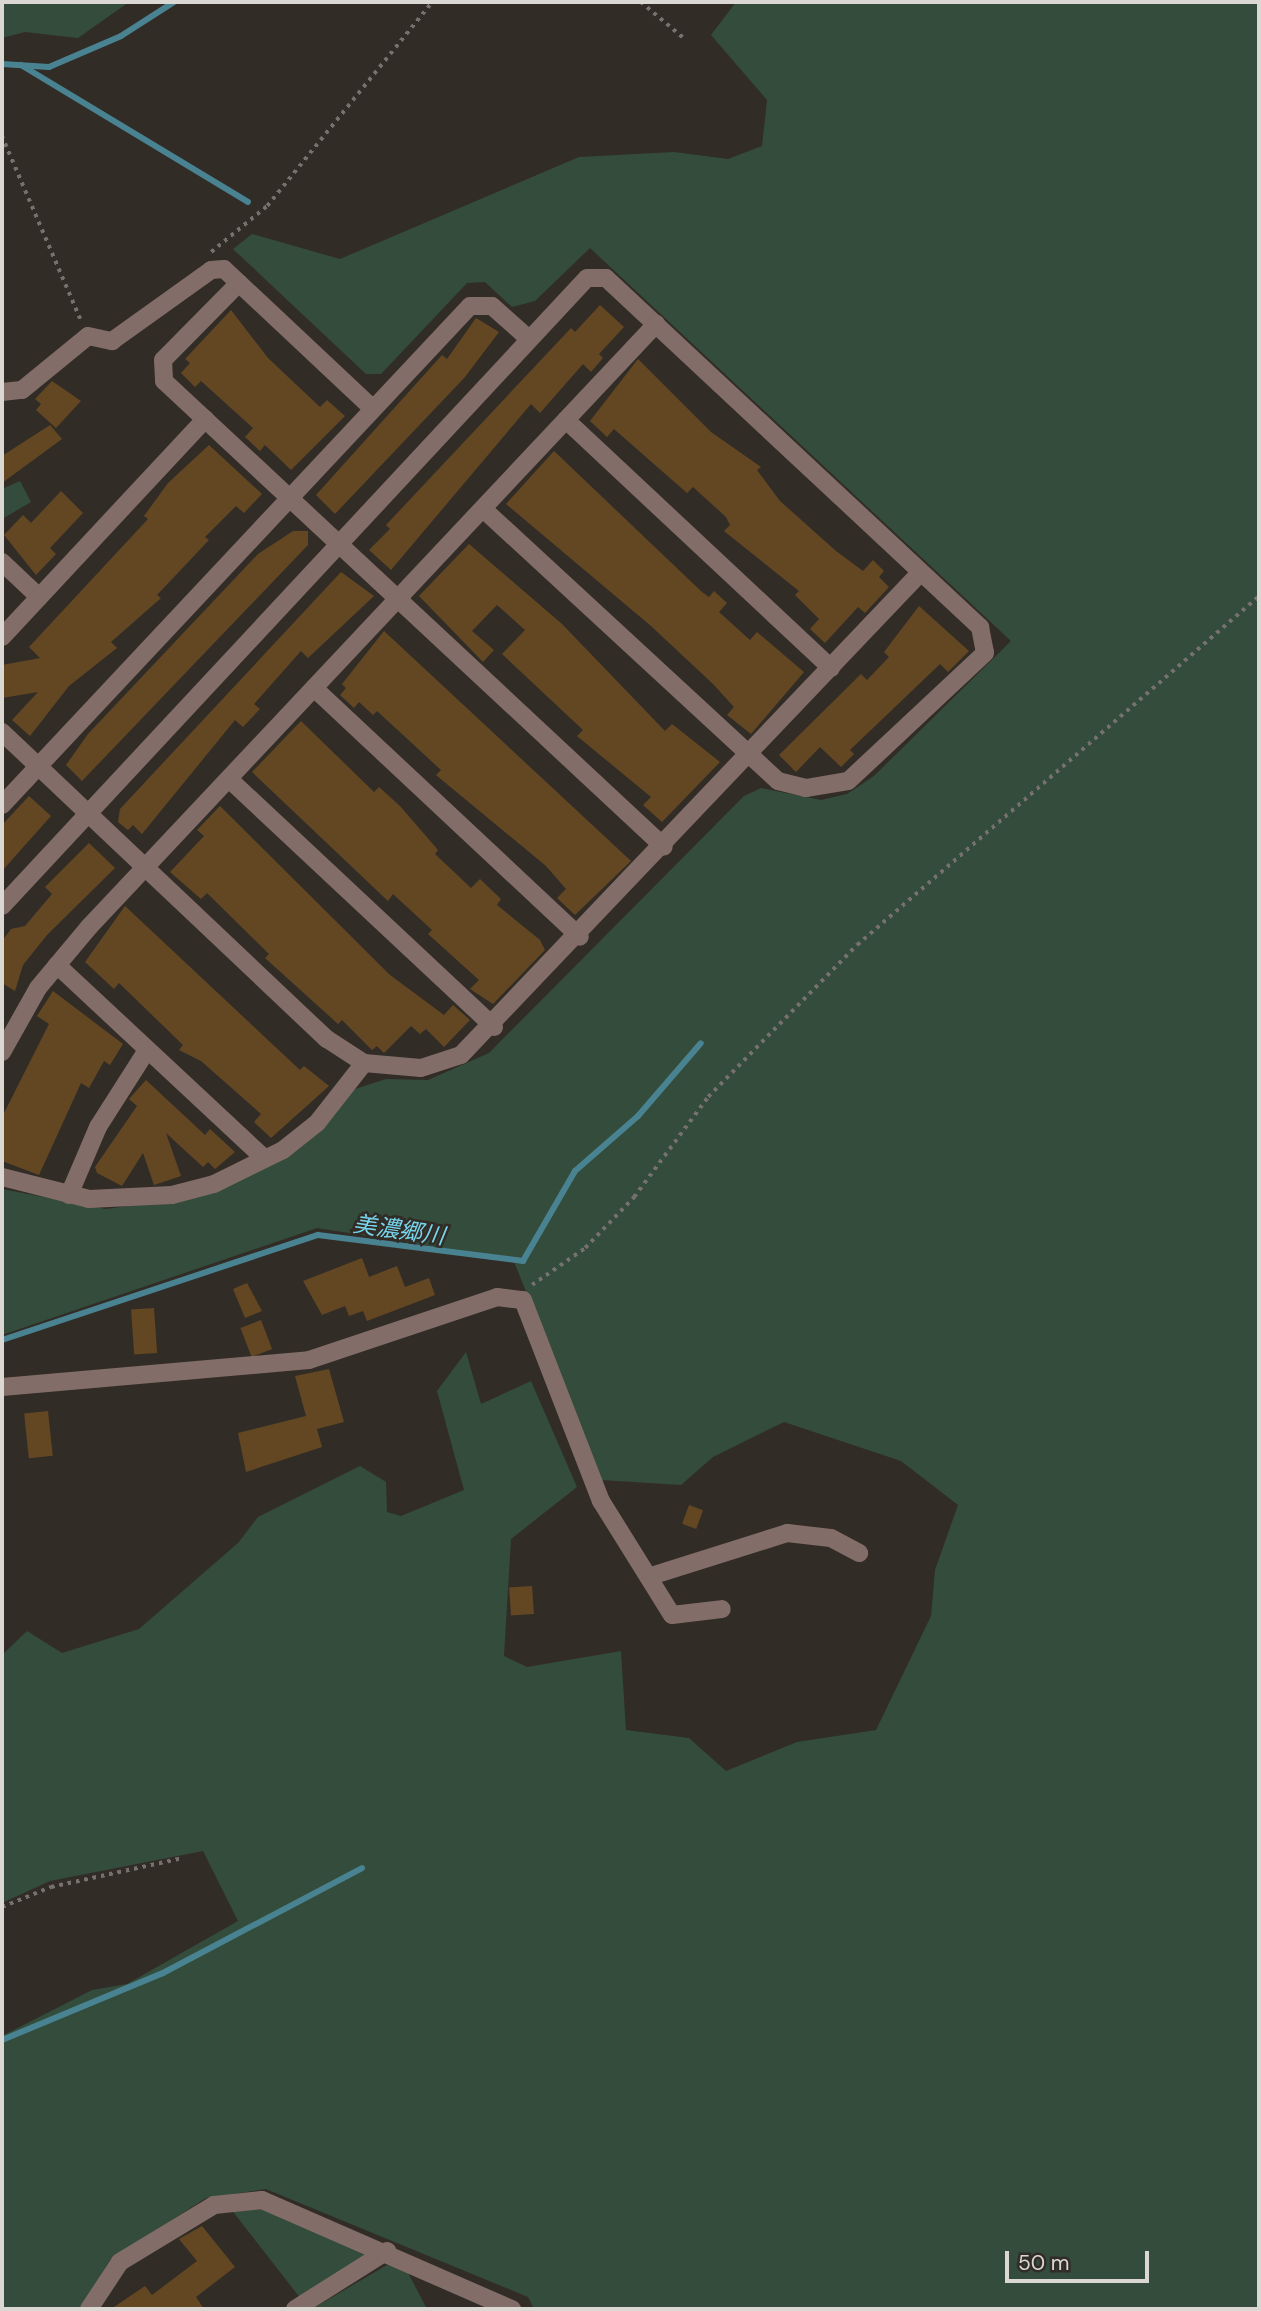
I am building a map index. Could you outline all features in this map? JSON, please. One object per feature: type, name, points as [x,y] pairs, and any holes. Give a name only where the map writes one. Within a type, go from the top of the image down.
[{"type":"street","points":[[2,393],[22,390],[88,336],[112,341],[211,270],[223,269],[373,409]]},
{"type":"street","points":[[2,906],[86,811],[587,278],[606,278],[980,627],[985,653],[848,781],[806,788],[778,782],[747,757],[483,509]]},
{"type":"street","points":[[239,284],[163,360],[164,381],[664,847]]},
{"type":"street","points":[[2,805],[470,306],[492,306],[529,339]]},
{"type":"street","points":[[2,1052],[57,965],[656,324]]},
{"type":"street","points":[[2,637],[205,419]]},
{"type":"street","points":[[566,420],[831,668]]},
{"type":"street","points":[[2,562],[39,597]]},
{"type":"street","points":[[2,732],[327,1039],[364,1063],[421,1068],[461,1055],[494,1027],[920,573]]},
{"type":"street","points":[[314,688],[580,937]]},
{"type":"street","points":[[229,779],[494,1027]]},
{"type":"street","points":[[57,965],[265,1159]]},
{"type":"street","points":[[69,1195],[98,1127],[147,1050]]},
{"type":"street","points":[[2,1177],[69,1195],[172,1195],[265,1159],[317,1123],[364,1063]]},
{"type":"street","points":[[2,1387],[309,1360],[497,1297],[523,1300],[601,1501],[651,1576],[671,1615],[722,1609]]},
{"type":"street","points":[[651,1576],[787,1533],[831,1538],[859,1553]]},
{"type":"street","points":[[89,2309],[120,2262],[201,2211],[235,2201],[262,2200],[387,2251],[512,2309]]},
{"type":"street","points":[[295,2309],[387,2251]]},
{"type":"path","points":[[207,254],[267,206],[432,2]]},
{"type":"path","points":[[641,2],[686,40]]},
{"type":"path","points":[[2,136],[88,336]]},
{"type":"path","points":[[523,1300],[529,1286],[585,1248],[634,1197],[708,1097],[857,945],[1259,596]]},
{"type":"path","points":[[2,1907],[51,1887],[183,1858]]},
{"type":"green space","points":[[2,2],[129,2],[78,38],[25,32],[2,38]]},
{"type":"green space","points":[[736,2],[1259,2],[1259,2309],[534,2309],[528,2297],[266,2189],[206,2198],[110,2260],[80,2309],[2,2309],[2,2036],[92,1990],[127,1984],[238,1921],[203,1851],[50,1881],[2,1903],[2,1655],[27,1631],[62,1653],[139,1629],[238,1543],[258,1517],[360,1466],[386,1482],[387,1512],[401,1516],[464,1490],[437,1391],[466,1352],[481,1404],[531,1381],[577,1487],[511,1539],[504,1656],[527,1667],[621,1651],[626,1730],[689,1738],[726,1771],[797,1742],[876,1730],[931,1616],[935,1570],[958,1505],[901,1461],[784,1422],[713,1457],[681,1485],[601,1480],[513,1259],[317,1228],[2,1335],[2,1189],[106,1209],[202,1196],[281,1159],[355,1089],[386,1079],[428,1080],[489,1053],[744,796],[761,788],[821,800],[847,794],[874,776],[1011,641],[590,248],[535,301],[512,307],[485,282],[467,283],[381,374],[366,374],[233,249],[252,234],[340,259],[579,157],[674,152],[728,159],[762,146],[767,100],[711,35]]},
{"type":"green space","points":[[20,481],[31,502],[2,519],[2,489]]},
{"type":"green space","points":[[230,2208],[273,2209],[376,2249],[301,2299]]},
{"type":"green space","points":[[387,2265],[406,2269],[427,2309],[312,2309]]},
{"type":"building","points":[[600,305],[624,327],[599,354],[603,358],[591,372],[583,364],[540,413],[531,404],[391,570],[369,550],[390,529],[386,525],[571,328],[575,332]]},
{"type":"building","points":[[231,310],[268,358],[320,407],[327,400],[345,416],[291,470],[265,445],[260,451],[245,437],[253,428],[201,381],[195,387],[181,373],[190,363],[185,359]]},
{"type":"building","points":[[476,318],[499,332],[465,377],[335,514],[316,495],[442,355],[447,359]]},
{"type":"building","points":[[638,359],[711,432],[761,467],[757,470],[780,501],[836,551],[863,571],[873,560],[884,571],[879,577],[889,587],[865,613],[858,607],[825,643],[810,629],[819,619],[795,595],[799,591],[724,531],[730,525],[726,517],[693,487],[687,493],[614,429],[607,437],[590,421]]},
{"type":"building","points":[[52,381],[81,401],[56,428],[36,410],[41,404],[35,399]]},
{"type":"building","points":[[50,425],[62,439],[2,483],[2,456]]},
{"type":"building","points":[[209,445],[262,494],[244,513],[236,506],[205,537],[209,540],[157,595],[161,598],[111,642],[117,648],[69,686],[30,736],[12,720],[38,692],[2,698],[2,665],[40,658],[29,647],[148,519],[144,516],[168,483]]},
{"type":"building","points":[[554,451],[702,592],[709,597],[714,591],[727,603],[719,612],[750,640],[757,632],[804,672],[751,734],[727,715],[734,707],[713,684],[651,626],[506,504]]},
{"type":"building","points":[[61,491],[83,513],[50,548],[56,554],[36,575],[4,535],[23,515],[31,523]]},
{"type":"building","points":[[293,531],[308,531],[308,545],[82,781],[66,765],[88,734],[258,554]]},
{"type":"building","points":[[469,544],[562,624],[665,731],[672,724],[720,762],[662,822],[643,805],[651,797],[577,736],[583,730],[502,654],[525,630],[497,605],[472,631],[494,650],[483,662],[419,596]]},
{"type":"building","points":[[341,572],[374,596],[308,658],[301,651],[254,704],[260,709],[243,727],[235,720],[142,834],[133,825],[128,830],[118,822],[120,809]]},
{"type":"building","points":[[919,606],[969,651],[948,672],[940,664],[850,750],[854,754],[841,767],[820,747],[796,772],[779,755],[861,674],[867,680],[889,657],[884,652]]},
{"type":"building","points":[[384,631],[631,861],[575,915],[557,898],[566,889],[546,866],[436,775],[441,770],[377,711],[373,715],[359,702],[354,708],[340,695],[346,688],[342,684]]},
{"type":"building","points":[[301,721],[374,792],[379,787],[400,806],[438,850],[435,854],[471,888],[480,879],[501,899],[497,905],[540,940],[545,950],[493,1004],[470,989],[479,980],[428,934],[432,930],[393,894],[388,901],[252,772]]},
{"type":"building","points":[[29,796],[51,816],[2,871],[2,825]]},
{"type":"building","points":[[220,806],[390,975],[444,1015],[453,1005],[470,1020],[444,1047],[426,1029],[420,1034],[411,1026],[384,1053],[377,1046],[372,1050],[342,1020],[338,1024],[265,958],[269,954],[207,893],[201,899],[170,872],[204,836],[197,830]]},
{"type":"building","points":[[89,843],[115,868],[47,935],[23,965],[15,991],[2,983],[2,941],[11,929],[25,926],[52,894],[45,887]]},
{"type":"building","points":[[125,906],[300,1070],[304,1066],[329,1086],[271,1138],[254,1122],[261,1114],[201,1061],[179,1050],[183,1045],[119,983],[114,989],[85,962]]},
{"type":"building","points":[[53,991],[123,1044],[110,1065],[104,1061],[89,1088],[81,1083],[39,1175],[2,1161],[2,1117],[49,1024],[37,1016]]},
{"type":"building","points":[[146,1080],[205,1135],[210,1129],[235,1152],[215,1169],[208,1162],[203,1167],[166,1133],[181,1176],[154,1185],[143,1153],[122,1186],[97,1173],[95,1167],[137,1106],[129,1099]]},
{"type":"building","points":[[362,1258],[369,1277],[397,1266],[405,1287],[429,1278],[435,1295],[367,1321],[363,1311],[349,1316],[345,1306],[322,1315],[303,1281]]},
{"type":"building","points":[[247,1283],[262,1311],[245,1318],[233,1289]]},
{"type":"building","points":[[154,1308],[157,1353],[134,1354],[131,1310]]},
{"type":"building","points":[[261,1320],[272,1349],[252,1357],[240,1328]]},
{"type":"building","points":[[329,1369],[344,1422],[317,1429],[322,1447],[246,1472],[238,1433],[306,1416],[295,1376]]},
{"type":"building","points":[[48,1411],[53,1456],[29,1458],[24,1414]]},
{"type":"building","points":[[689,1505],[703,1510],[696,1529],[682,1524]]},
{"type":"building","points":[[532,1586],[534,1614],[511,1616],[509,1588]]},
{"type":"building","points":[[202,2226],[235,2267],[196,2297],[204,2309],[111,2309],[145,2286],[152,2295],[197,2261],[179,2239]]},
{"type":"waterway","points":[[2,64],[49,67],[121,36],[174,2]]},
{"type":"waterway","points":[[21,65],[248,202]]},
{"type":"waterway","name":"美濃郷川","points":[[2,1340],[318,1235],[523,1261],[575,1171],[638,1116],[701,1043]]},
{"type":"waterway","points":[[2,2040],[163,1973],[362,1868]]}]
